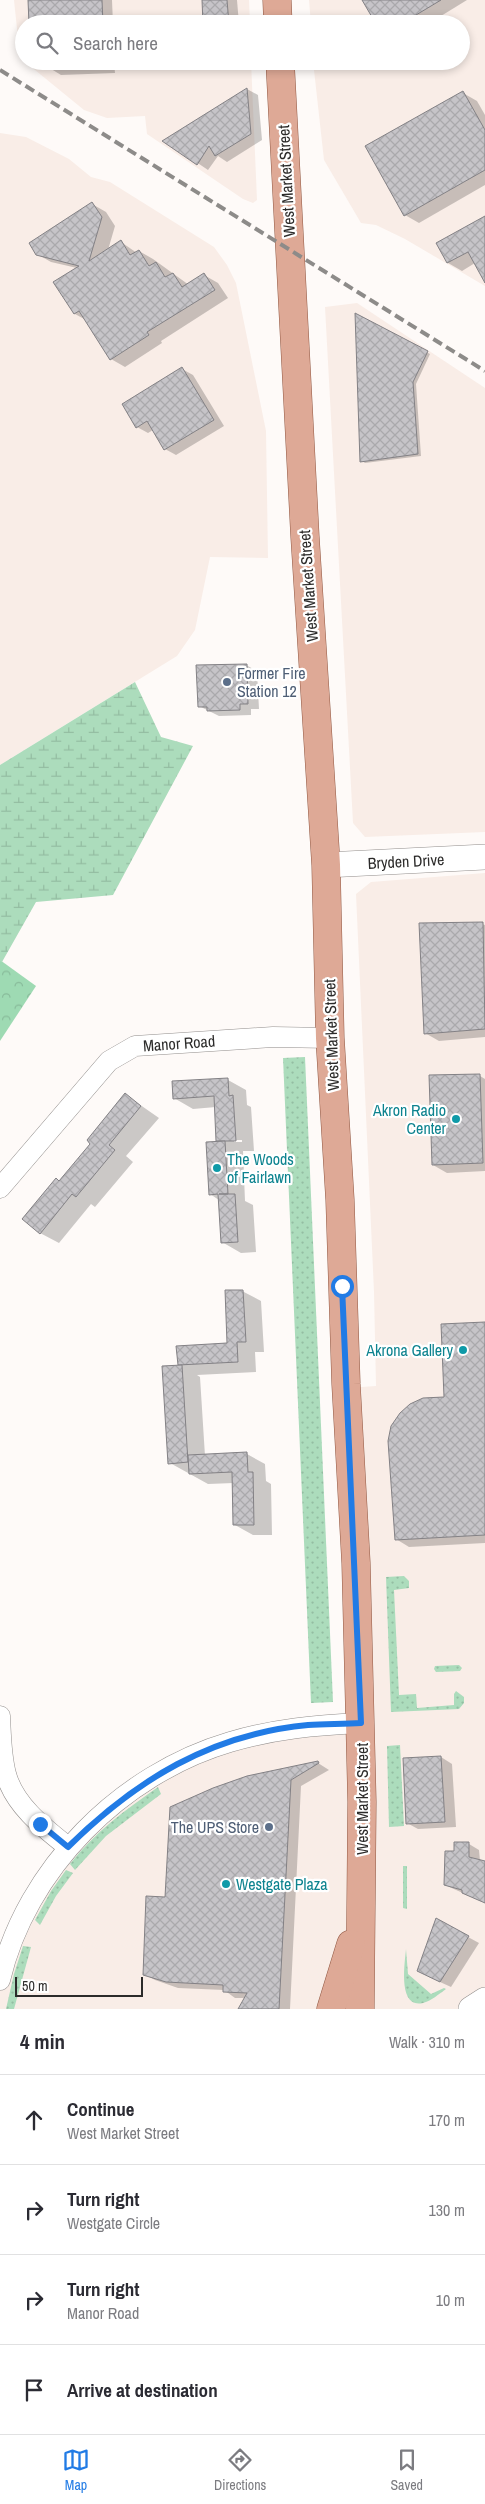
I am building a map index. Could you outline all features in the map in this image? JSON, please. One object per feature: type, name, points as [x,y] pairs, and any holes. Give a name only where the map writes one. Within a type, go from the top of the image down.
[{"type":"main road","points":[[277,0],[278,15]]},
{"type":"main road","name":"West Market Street","points":[[280,70],[305,537],[326,865],[330,1038],[340,1200],[361,1723],[362,1909],[360,2009]]},
{"type":"main road","points":[[331,2009],[362,1909]]},
{"type":"street","name":"Bryden Drive","points":[[326,865],[485,857]]},
{"type":"street","name":"Manor Road","points":[[0,1188],[109,1061],[135,1046],[273,1037],[330,1038]]},
{"type":"street","points":[[0,1716],[6,1777],[22,1805],[40,1824],[68,1847]]},
{"type":"street","points":[[0,1980],[19,1926],[36,1894],[68,1847],[131,1791],[178,1763],[206,1750],[271,1731],[307,1726],[361,1723]]},
{"type":"street","points":[[471,2009],[485,2000]]},
{"type":"shaded area","points":[[14,0],[249,0],[250,15],[16,15]]},
{"type":"shaded area","points":[[309,0],[485,0],[485,286],[405,239],[376,225],[361,223],[324,160],[314,70],[470,70],[470,15],[310,15]]},
{"type":"shaded area","points":[[35,70],[251,70],[257,200],[253,203],[243,199],[147,134],[145,116],[107,118],[84,110]]},
{"type":"shaded area","points":[[0,133],[26,137],[69,159],[91,177],[110,182],[214,247],[227,265],[236,283],[266,431],[268,558],[210,557],[195,630],[177,656],[0,765]]},
{"type":"shaded area","points":[[357,303],[485,388],[485,832],[365,837],[353,823],[325,307]]},
{"type":"shaded area","points":[[485,873],[485,2009],[0,2009],[0,1980],[68,1847],[206,1750],[361,1723],[347,1388],[376,1386],[374,1292],[356,894],[371,882]]},
{"type":"green space","points":[[135,682],[161,737],[193,746],[113,895],[36,902],[2,962],[0,961],[0,765]]},
{"type":"green space","points":[[0,960],[36,986],[0,1041]]},
{"type":"green space","points":[[305,1057],[333,1702],[311,1703],[283,1058]]},
{"type":"green space","points":[[404,1576],[409,1581],[409,1588],[394,1590],[399,1695],[416,1694],[417,1708],[454,1705],[454,1694],[456,1691],[464,1697],[464,1703],[459,1709],[391,1712],[386,1577]]},
{"type":"green space","points":[[459,1665],[462,1668],[460,1671],[436,1672],[434,1669],[435,1666]]},
{"type":"green space","points":[[400,1745],[404,1826],[389,1827],[387,1746]]},
{"type":"green space","points":[[158,1787],[161,1794],[106,1836],[75,1870],[70,1864],[89,1842],[122,1813]]},
{"type":"green space","points":[[403,1866],[407,1866],[407,1909],[403,1908]]},
{"type":"green space","points":[[66,1870],[73,1873],[56,1896],[40,1925],[35,1920],[51,1891]]},
{"type":"green space","points":[[23,1946],[31,1947],[14,2009],[6,2009],[14,1974]]},
{"type":"green space","points":[[406,1949],[408,1974],[431,1994],[444,1988],[446,1989],[426,2002],[415,2003],[409,1999],[406,1992],[404,1973]]},
{"type":"building","points":[[28,0],[102,0],[103,15],[29,15]]},
{"type":"building","points":[[202,0],[227,0],[228,15],[203,15]]},
{"type":"building","points":[[362,0],[441,0],[416,15],[371,15]]},
{"type":"building","points":[[247,88],[251,134],[215,156],[209,146],[197,165],[162,141]]},
{"type":"building","points":[[463,91],[485,130],[485,170],[404,216],[365,146]]},
{"type":"building","points":[[92,202],[102,217],[89,261],[121,240],[130,255],[139,250],[149,266],[156,262],[165,277],[173,273],[182,287],[204,273],[215,290],[147,332],[149,335],[110,360],[79,311],[74,314],[53,282],[79,266],[36,255],[29,243]]},
{"type":"building","points":[[485,216],[485,283],[468,252],[447,263],[436,243]]},
{"type":"building","points":[[355,313],[428,351],[413,382],[418,454],[360,462]]},
{"type":"building","points":[[182,367],[214,420],[164,450],[147,421],[136,428],[122,404]]},
{"type":"building","points":[[247,664],[248,704],[240,704],[240,710],[207,711],[207,707],[198,707],[196,665]]},
{"type":"building","points":[[483,922],[485,1029],[424,1034],[419,923]]},
{"type":"building","name":"Akron Radio Center","points":[[480,1074],[483,1163],[432,1165],[429,1075]]},
{"type":"building","points":[[228,1078],[229,1096],[233,1095],[236,1141],[216,1141],[214,1096],[173,1099],[172,1081]]},
{"type":"building","points":[[125,1093],[141,1106],[109,1145],[115,1150],[76,1197],[72,1194],[40,1234],[22,1219],[56,1178],[59,1181],[90,1144],[87,1140]]},
{"type":"building","points":[[225,1141],[228,1194],[235,1194],[238,1242],[221,1243],[218,1194],[209,1195],[206,1142]]},
{"type":"building","points":[[225,1290],[243,1290],[246,1342],[237,1342],[238,1362],[178,1365],[176,1346],[227,1343]]},
{"type":"building","points":[[485,1322],[485,1535],[395,1540],[388,1441],[391,1426],[400,1413],[410,1404],[423,1398],[444,1397],[441,1324]]},
{"type":"building","points":[[182,1365],[188,1462],[168,1464],[162,1366]]},
{"type":"building","points":[[247,1452],[248,1472],[253,1472],[254,1525],[233,1525],[232,1472],[189,1474],[188,1455]]},
{"type":"building","points":[[441,1756],[445,1822],[406,1824],[403,1758]]},
{"type":"building","name":"Westgate Plaza","points":[[318,1761],[319,1763],[291,1780],[279,2009],[238,2009],[247,1993],[223,1992],[223,1985],[166,1982],[143,1975],[146,1896],[165,1897],[170,1807],[213,1788],[247,1776]]},
{"type":"building","points":[[454,1842],[469,1842],[469,1857],[485,1861],[485,1903],[462,1893],[462,1890],[444,1885],[445,1851],[454,1851]]},
{"type":"building","points":[[436,1918],[469,1936],[440,1982],[417,1971]]},
{"type":"railway","points":[[0,70],[485,371]]},
{"type":"place","name":"Former Fire Station 12","points":[[227,682]]},
{"type":"place","name":"Akron Radio Center","points":[[456,1119]]},
{"type":"place","name":"The Woods of Fairlawn","points":[[217,1168]]},
{"type":"place","name":"Akrona Gallery","points":[[463,1350]]},
{"type":"place","name":"The UPS Store","points":[[269,1827]]},
{"type":"place","name":"Westgate Plaza","points":[[226,1884]]},
{"type":"route","points":[[40,1824],[68,1847],[131,1791],[178,1763],[206,1750],[271,1731],[307,1726],[361,1723],[356,1563],[342,1286]]}]
